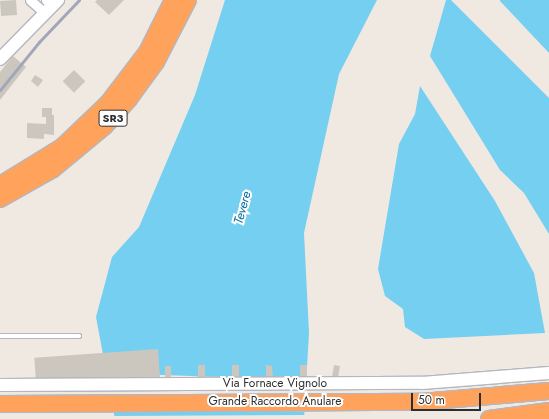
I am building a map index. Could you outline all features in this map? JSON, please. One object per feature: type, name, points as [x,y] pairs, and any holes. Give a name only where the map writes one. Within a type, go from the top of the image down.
[{"type":"highway","name":"SR3","points":[[0,185],[62,147],[108,104],[147,52],[173,0]]},
{"type":"highway","name":"SR3","points":[[0,199],[53,169],[105,126],[129,99],[156,62],[188,0]]},
{"type":"highway","name":"Grande Raccordo Anulare","points":[[0,404],[421,402],[549,390]]},
{"type":"highway","points":[[489,419],[549,411]]},
{"type":"street","points":[[0,59],[50,5],[30,0]]},
{"type":"street","name":"Via Fornace Vignolo","points":[[0,385],[422,383],[549,373]]},
{"type":"lane","points":[[0,336],[79,336]]},
{"type":"water","name":"Tevere","points":[[225,0],[377,0],[339,74],[304,233],[309,333],[304,419],[115,419],[96,317],[112,257],[139,227],[195,95]]},
{"type":"water","points":[[446,0],[451,0],[549,98],[549,234],[524,193],[500,170],[430,56]]},
{"type":"water","points":[[549,0],[549,53],[500,1]]},
{"type":"water","points":[[420,86],[495,201],[534,273],[545,333],[424,339],[405,327],[403,309],[385,296],[378,269],[399,144],[415,114]]},
{"type":"pier","points":[[106,373],[308,380],[307,412],[105,405]]},
{"type":"pier","points":[[306,415],[306,419],[113,419],[113,416]]},
{"type":"building","points":[[16,0],[17,15],[1,16],[0,1]]},
{"type":"building","points":[[97,0],[124,0],[109,15],[95,2]]},
{"type":"building","points":[[13,56],[26,67],[0,100],[0,72]]},
{"type":"building","points":[[74,70],[85,81],[74,93],[63,81]]},
{"type":"building","points":[[35,75],[43,80],[38,87],[31,81]]},
{"type":"building","points":[[42,108],[52,108],[52,115],[54,115],[54,135],[44,134],[44,139],[27,138],[27,123],[46,124],[46,117],[42,117]]},
{"type":"building","points":[[158,349],[160,378],[36,387],[34,358]]},
{"type":"building","points":[[198,365],[205,365],[205,381],[198,381]]},
{"type":"building","points":[[232,365],[239,365],[239,381],[232,381]]},
{"type":"building","points":[[266,365],[272,366],[273,379],[266,379]]},
{"type":"building","points":[[300,365],[307,365],[307,380],[300,380]]},
{"type":"building","points":[[334,365],[340,366],[338,380],[332,379]]},
{"type":"building","points":[[165,366],[171,366],[171,380],[165,380]]},
{"type":"railway","points":[[0,90],[39,42],[79,0]]}]
